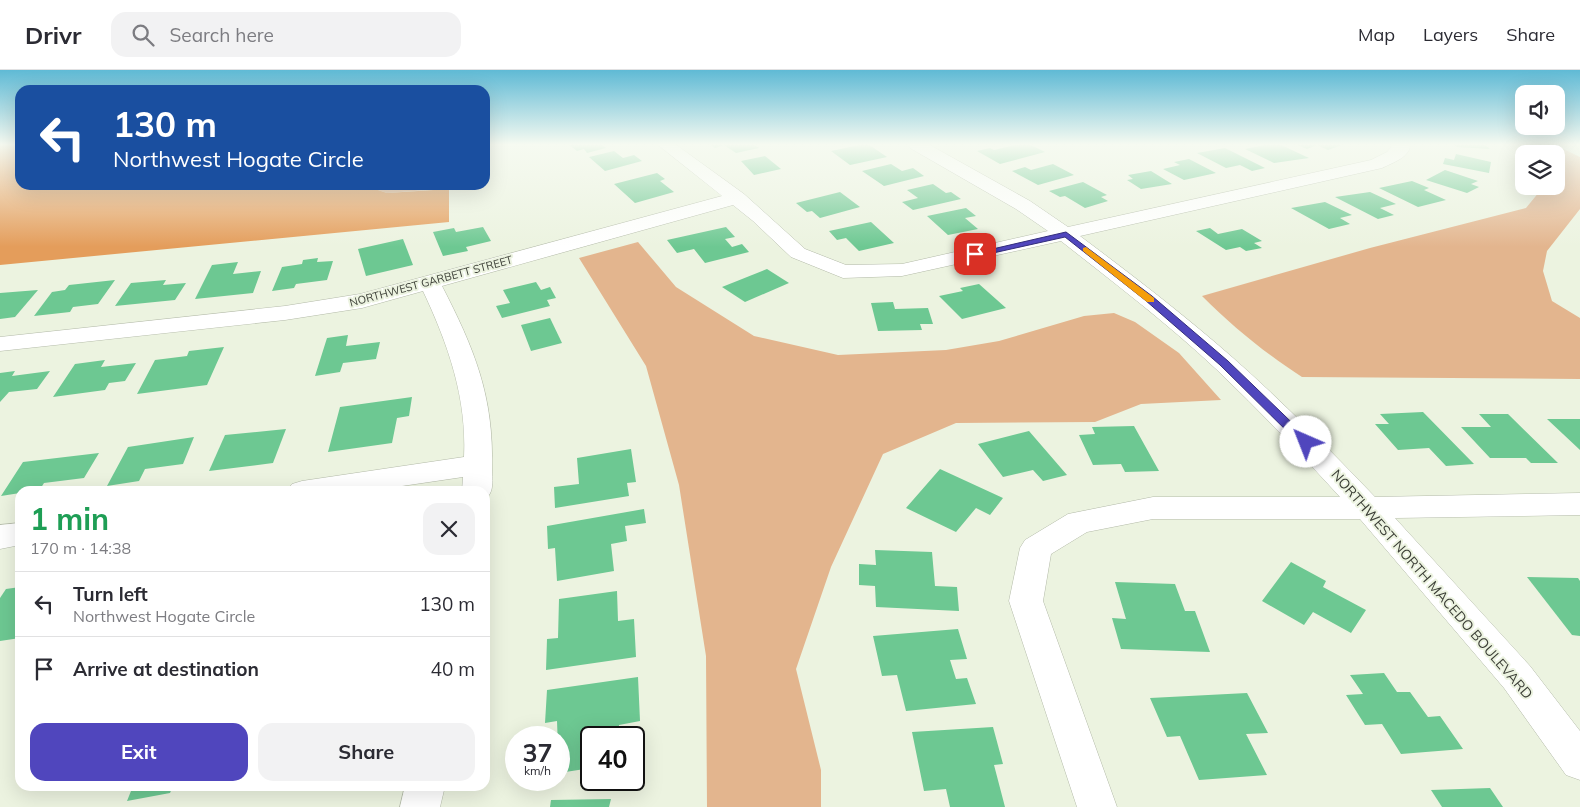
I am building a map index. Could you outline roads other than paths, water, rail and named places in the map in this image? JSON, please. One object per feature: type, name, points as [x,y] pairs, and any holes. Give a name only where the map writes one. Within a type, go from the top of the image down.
[{"type":"street","points":[[711,178],[737,198],[798,253],[843,272],[902,270],[1312,178]]},
{"type":"street","name":"NORTHWEST NORTH MACEDO BOULEVARD","points":[[976,178],[1023,205],[1066,234],[1148,298],[1224,363],[1293,429],[1368,508],[1517,677],[1580,762]]},
{"type":"street","name":"NORTHWEST GARBETT STREET","points":[[0,344],[318,309],[362,301],[430,284],[737,198]]},
{"type":"street","points":[[369,486],[477,478],[476,408],[451,324],[430,284]]},
{"type":"street","points":[[1097,807],[1026,602],[1036,548],[1079,522],[1153,508],[1368,508],[1580,504]]},
{"type":"street","points":[[0,537],[15,535]]},
{"type":"street","points":[[420,807],[424,791]]}]
